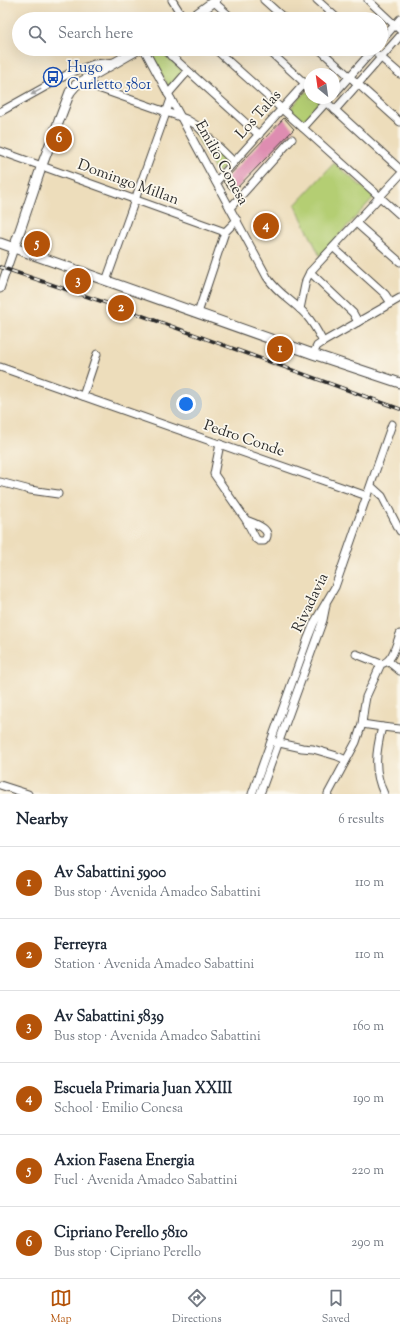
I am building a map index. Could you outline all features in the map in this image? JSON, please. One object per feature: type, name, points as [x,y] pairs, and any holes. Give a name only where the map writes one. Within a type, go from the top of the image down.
[{"type":"main road","points":[[200,12],[215,1]]},
{"type":"main road","points":[[14,248],[42,165],[70,92],[81,82],[128,56]]},
{"type":"main road","points":[[0,243],[313,354],[400,383]]},
{"type":"street","points":[[172,0],[180,12]]},
{"type":"street","points":[[264,0],[277,12]]},
{"type":"street","points":[[317,0],[330,12]]},
{"type":"street","points":[[368,0],[382,12]]},
{"type":"street","points":[[215,1],[227,12]]},
{"type":"street","points":[[388,17],[398,25],[388,34]]},
{"type":"street","points":[[388,49],[400,36]]},
{"type":"street","name":"Emilio Conesa","points":[[148,56],[272,284],[300,309],[313,324],[323,342]]},
{"type":"street","points":[[171,56],[259,135]]},
{"type":"street","points":[[223,56],[400,215]]},
{"type":"street","points":[[275,56],[304,81]]},
{"type":"street","points":[[327,56],[400,122]]},
{"type":"street","points":[[340,87],[367,56]]},
{"type":"street","points":[[335,110],[381,57],[400,74]]},
{"type":"street","points":[[0,112],[70,73],[94,64],[117,62]]},
{"type":"street","points":[[106,281],[136,200],[170,96],[188,71]]},
{"type":"street","points":[[81,82],[180,116],[196,126],[234,162]]},
{"type":"street","name":"Los Talas","points":[[216,182],[282,109],[304,89]]},
{"type":"street","points":[[303,128],[323,104]]},
{"type":"street","points":[[330,104],[400,169]]},
{"type":"street","points":[[230,208],[292,139]]},
{"type":"street","name":"Domingo Millan","points":[[0,150],[225,232]]},
{"type":"street","points":[[300,309],[306,280],[310,272],[334,248],[400,175]]},
{"type":"street","points":[[198,313],[225,232],[237,220]]},
{"type":"street","points":[[356,223],[400,262]]},
{"type":"street","points":[[0,289],[14,248]]},
{"type":"street","points":[[334,248],[385,294],[391,302]]},
{"type":"street","points":[[310,272],[353,313],[358,322]]},
{"type":"street","points":[[313,354],[317,346],[323,342],[400,298]]},
{"type":"street","points":[[83,396],[97,354]]},
{"type":"street","name":"Pedro Conde","points":[[0,367],[367,496]]},
{"type":"street","name":"Rivadavia","points":[[275,741],[323,620],[326,611],[326,603],[335,587],[392,424]]},
{"type":"street","points":[[220,444],[214,474],[246,520]]},
{"type":"street","points":[[0,482],[30,490],[58,494]]},
{"type":"street","points":[[371,486],[382,496],[400,531]]},
{"type":"street","points":[[328,794],[356,742],[362,724],[366,697],[400,634]]},
{"type":"street","points":[[356,654],[385,662],[400,671]]},
{"type":"street","points":[[362,724],[400,729]]},
{"type":"street","points":[[382,727],[377,752],[377,775],[384,794]]},
{"type":"street","points":[[275,741],[302,748],[313,749],[346,760]]},
{"type":"street","points":[[252,794],[275,741]]},
{"type":"street","points":[[260,794],[275,741]]},
{"type":"street","points":[[0,785],[28,794]]},
{"type":"green space","points":[[152,56],[166,56],[181,69],[182,73],[171,85],[168,86]]},
{"type":"green space","points":[[304,93],[304,104],[319,104],[320,106],[306,122],[302,122],[291,112],[291,108]]},
{"type":"green space","points":[[195,130],[229,163],[217,174],[194,132]]},
{"type":"green space","points":[[334,163],[374,197],[320,256],[295,205]]},
{"type":"building","points":[[284,118],[294,129],[233,192],[223,182]]},
{"type":"railway","points":[[0,267],[121,308],[400,409]]},
{"type":"place","name":"Hugo Curletto 5801","points":[[53,77]]},
{"type":"place","name":"Cipriano Perello 5810","points":[[59,139]]},
{"type":"place","name":"Escuela Primaria Juan XXIII","points":[[266,226]]},
{"type":"place","name":"Axion Fasena Energia","points":[[37,244]]},
{"type":"place","name":"Av Sabattini 5839","points":[[78,281]]},
{"type":"place","name":"Ferreyra","points":[[121,308]]},
{"type":"place","name":"Av Sabattini 5900","points":[[280,349]]}]
